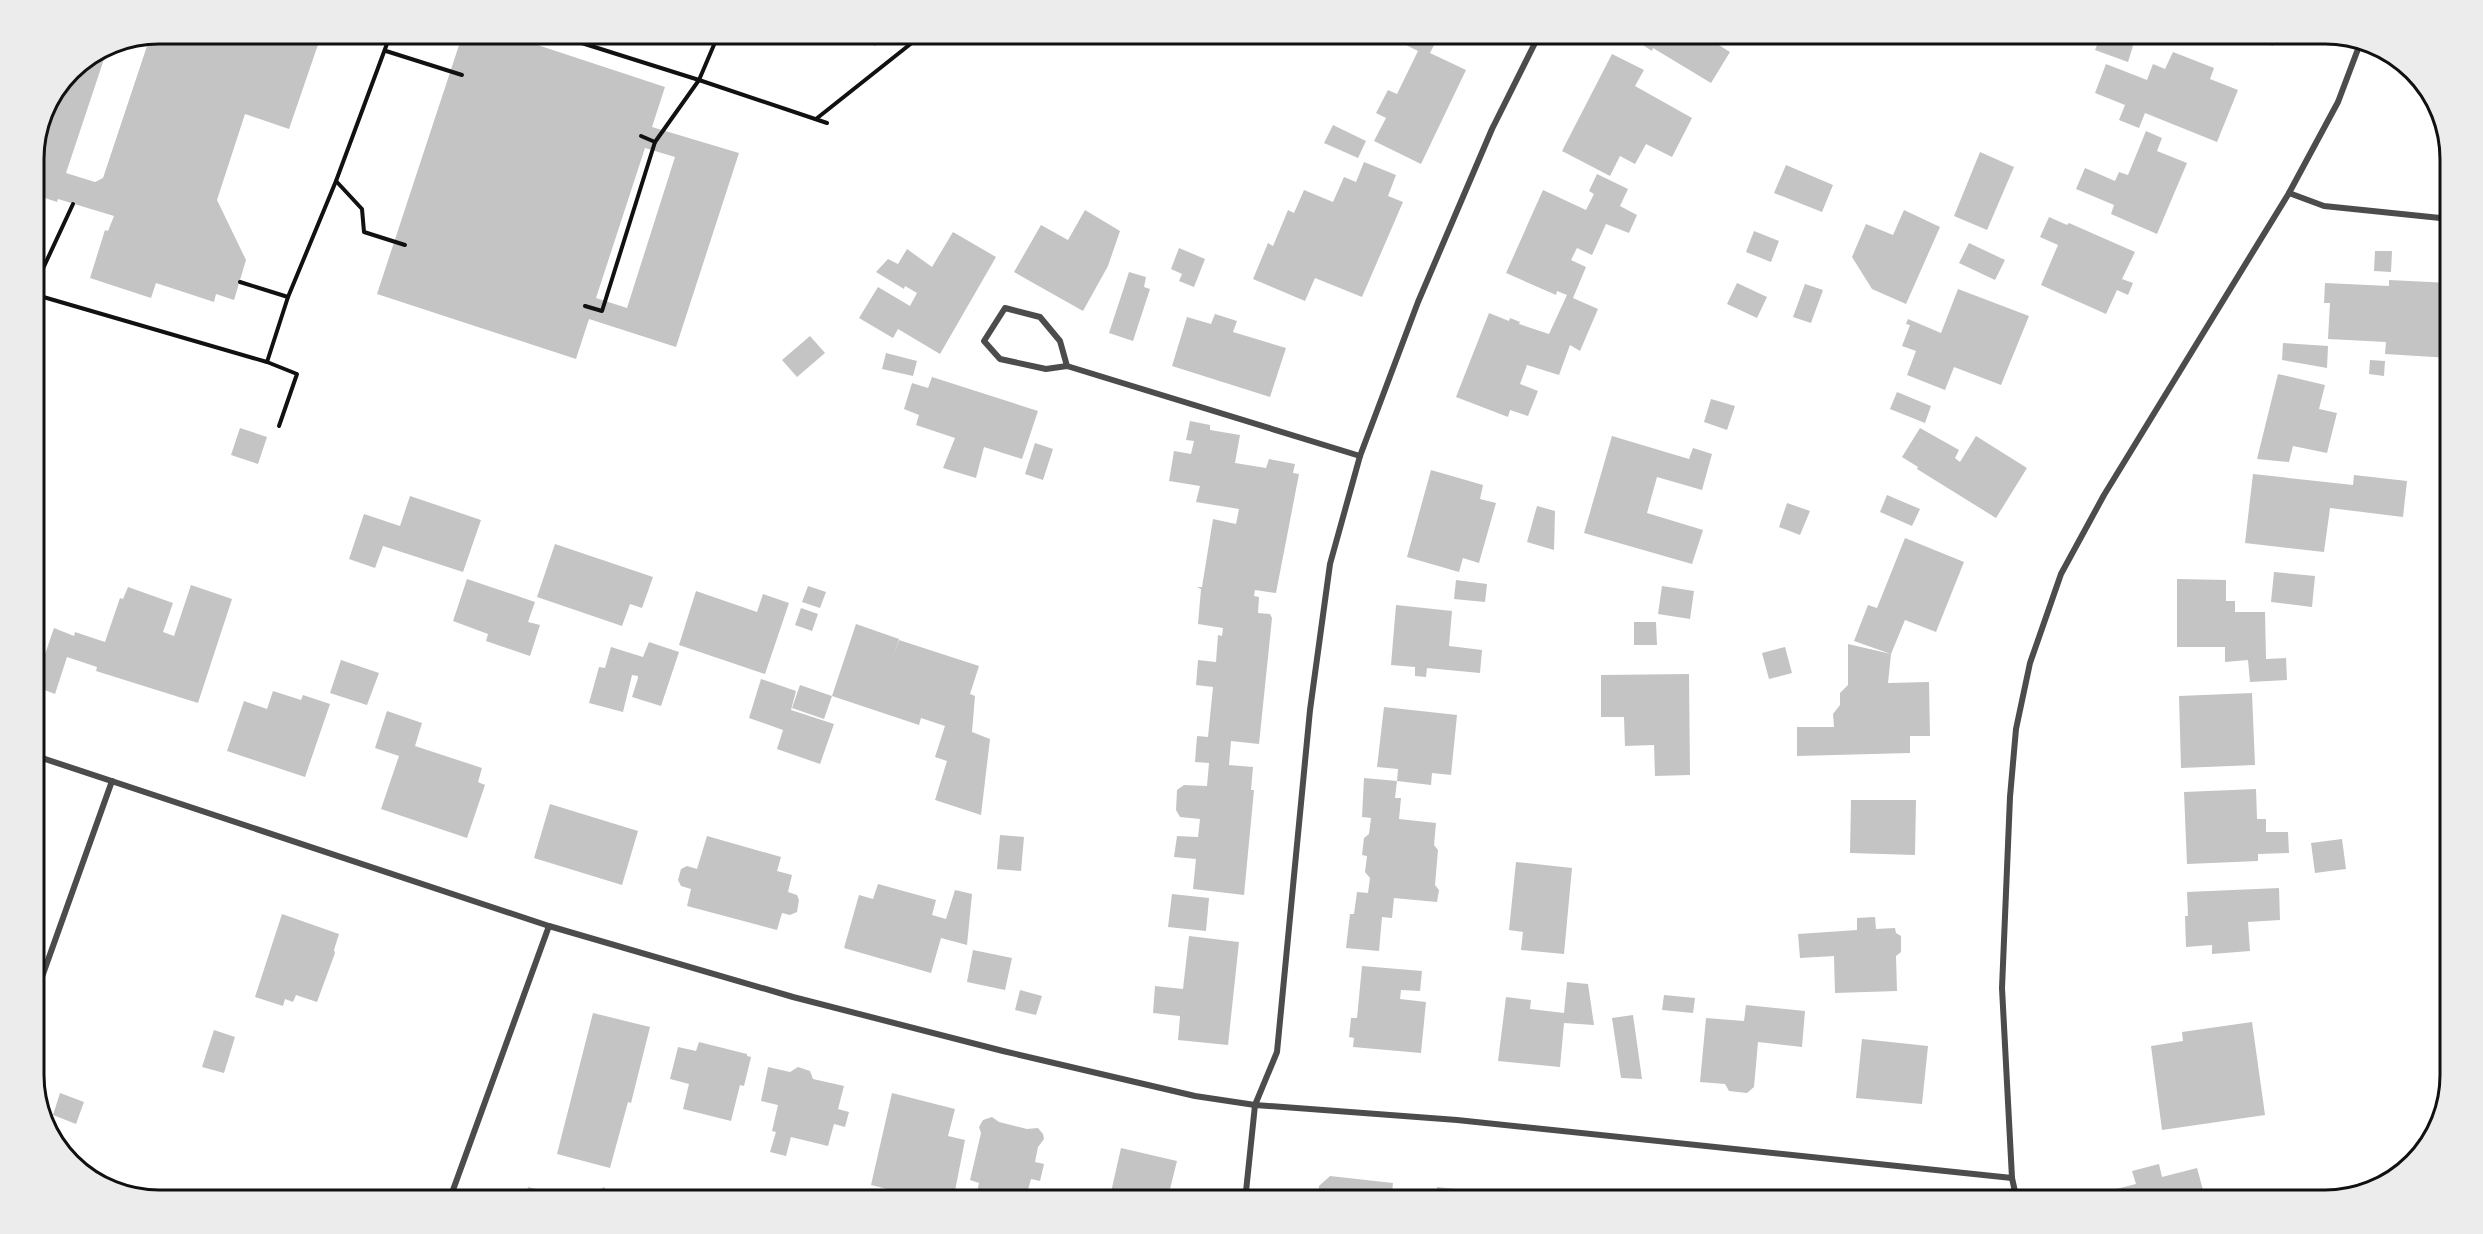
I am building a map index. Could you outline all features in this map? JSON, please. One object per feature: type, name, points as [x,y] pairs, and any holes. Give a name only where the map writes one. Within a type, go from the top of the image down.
[{"type":"street","points":[[1246,1190],[1255,1105],[1277,1052],[1310,710],[1330,564],[1360,456],[1422,291],[1492,129],[1534,44]]},
{"type":"street","points":[[2015,1190],[2012,1178],[2002,988],[2010,797],[2016,729],[2030,663],[2061,574],[2104,495],[2289,193],[2338,102],[2358,49]]},
{"type":"street","points":[[2289,193],[2324,206],[2439,218]]},
{"type":"street","points":[[1067,366],[1060,341],[1040,317],[1005,308],[984,341],[1000,359],[1046,369],[1067,366],[1360,456]]},
{"type":"street","points":[[44,759],[549,926],[793,997],[1003,1051],[1195,1096],[1255,1105],[1457,1120],[2012,1178]]},
{"type":"street","points":[[44,971],[112,781]]},
{"type":"street","points":[[453,1190],[549,926]]},
{"type":"path","points":[[267,362],[288,297],[336,181],[388,44]]},
{"type":"path","points":[[585,44],[827,123]]},
{"type":"path","points":[[585,306],[602,311],[655,142],[699,80],[714,44]]},
{"type":"path","points":[[815,119],[910,44]]},
{"type":"path","points":[[386,51],[462,75]]},
{"type":"path","points":[[641,136],[655,142]]},
{"type":"path","points":[[336,181],[362,209],[364,232],[405,245]]},
{"type":"path","points":[[44,268],[73,204]]},
{"type":"path","points":[[240,282],[288,297]]},
{"type":"path","points":[[44,295],[267,362],[297,374],[279,426]]},
{"type":"building","points":[[148,44],[318,44],[289,129],[245,114],[217,200],[246,260],[234,300],[216,294],[214,302],[156,283],[151,298],[90,278],[105,230],[108,231],[114,216],[58,199],[57,202],[44,198],[44,143],[55,107],[77,77],[105,57],[66,173],[95,182],[103,178]]},
{"type":"building","points":[[459,44],[534,44],[665,87],[652,127],[739,153],[676,347],[589,319],[576,359],[377,294]],"holes":[[[645,148],[675,157],[627,308],[596,298]]]},
{"type":"building","points":[[1404,44],[1434,44],[1430,53],[1466,70],[1421,164],[1374,141],[1386,118],[1376,113],[1388,90],[1397,94],[1418,51]]},
{"type":"building","points":[[1717,44],[1730,52],[1711,83],[1653,48],[1652,51],[1643,45]]},
{"type":"building","points":[[2097,44],[2134,44],[2128,62],[2095,50]]},
{"type":"building","points":[[2173,52],[2214,68],[2210,79],[2238,90],[2217,142],[2145,113],[2139,128],[2119,120],[2125,105],[2095,93],[2106,64],[2147,80],[2153,64],[2165,69]]},
{"type":"building","points":[[1612,54],[1644,70],[1635,86],[1692,118],[1672,157],[1646,144],[1635,164],[1620,156],[1610,176],[1562,151]]},
{"type":"building","points":[[1333,125],[1366,141],[1358,158],[1324,143]]},
{"type":"building","points":[[2146,131],[2162,138],[2157,151],[2187,163],[2157,234],[2111,214],[2114,205],[2076,189],[2085,168],[2115,181],[2119,172],[2128,175]]},
{"type":"building","points":[[1980,152],[2014,167],[1987,230],[1954,216]]},
{"type":"building","points":[[1364,162],[1396,175],[1388,196],[1403,202],[1362,297],[1315,278],[1305,301],[1253,279],[1268,243],[1273,246],[1288,210],[1294,213],[1304,190],[1333,202],[1344,177],[1356,182]]},
{"type":"building","points":[[1786,165],[1833,185],[1822,212],[1774,193]]},
{"type":"building","points":[[1597,174],[1628,189],[1620,206],[1637,215],[1629,233],[1606,224],[1592,255],[1577,248],[1571,260],[1586,267],[1573,298],[1598,309],[1580,351],[1570,345],[1559,375],[1527,365],[1520,384],[1538,391],[1528,416],[1510,410],[1508,417],[1456,397],[1489,313],[1509,321],[1510,318],[1520,322],[1519,324],[1549,334],[1567,295],[1557,291],[1556,295],[1506,273],[1543,190],[1586,210],[1594,194],[1589,191]]},
{"type":"building","points":[[1085,210],[1120,231],[1108,266],[1083,311],[1014,272],[1041,225],[1068,240]]},
{"type":"building","points":[[1904,210],[1940,227],[1906,304],[1872,289],[1852,257],[1866,224],[1893,235]]},
{"type":"building","points":[[2049,217],[2067,225],[2069,223],[2135,252],[2122,279],[2133,283],[2128,295],[2117,290],[2106,314],[2041,285],[2058,245],[2040,237]]},
{"type":"building","points":[[1754,231],[1779,241],[1771,262],[1746,252]]},
{"type":"building","points":[[953,232],[996,257],[940,354],[898,329],[893,338],[859,318],[878,287],[910,306],[917,293],[905,286],[904,289],[876,272],[888,259],[898,264],[907,249],[932,267]]},
{"type":"building","points":[[1969,243],[2005,260],[1995,280],[1959,263]]},
{"type":"building","points":[[1179,248],[1205,259],[1194,287],[1179,281],[1182,274],[1171,269]]},
{"type":"building","points":[[2375,251],[2392,251],[2391,272],[2374,271]]},
{"type":"building","points":[[1129,272],[1146,277],[1144,287],[1150,289],[1133,341],[1109,333]]},
{"type":"building","points":[[2389,280],[2439,282],[2439,357],[2385,354],[2386,342],[2328,339],[2330,303],[2324,303],[2325,283],[2389,286]]},
{"type":"building","points":[[1737,283],[1767,297],[1757,318],[1727,304]]},
{"type":"building","points":[[1805,284],[1823,290],[1811,323],[1793,317]]},
{"type":"building","points":[[1958,289],[2029,316],[2001,385],[1954,367],[1945,390],[1907,375],[1916,351],[1902,346],[1910,325],[1906,324],[1908,319],[1941,333]]},
{"type":"building","points":[[1215,314],[1237,321],[1233,332],[1286,348],[1270,397],[1172,366],[1187,317],[1211,324]]},
{"type":"building","points":[[810,336],[825,353],[797,377],[782,360]]},
{"type":"building","points":[[2283,343],[2328,346],[2327,368],[2282,360]]},
{"type":"building","points":[[886,353],[917,361],[913,376],[882,369]]},
{"type":"building","points":[[2370,360],[2385,361],[2384,376],[2369,374]]},
{"type":"building","points":[[2278,374],[2325,385],[2319,409],[2337,413],[2327,453],[2293,446],[2289,462],[2257,459]]},
{"type":"building","points":[[932,377],[1038,411],[1022,459],[984,447],[976,478],[943,468],[955,438],[916,425],[919,415],[904,409],[912,383],[928,388]]},
{"type":"building","points":[[1897,392],[1931,406],[1925,423],[1890,409]]},
{"type":"building","points":[[1711,399],[1735,406],[1727,430],[1704,422]]},
{"type":"building","points":[[1190,421],[1210,425],[1210,430],[1240,435],[1235,463],[1266,468],[1269,459],[1295,464],[1293,473],[1299,474],[1276,593],[1255,590],[1254,596],[1259,597],[1258,613],[1270,614],[1272,618],[1259,744],[1231,741],[1229,765],[1253,767],[1251,790],[1254,790],[1244,895],[1193,889],[1196,859],[1174,857],[1177,836],[1198,837],[1200,819],[1180,817],[1176,810],[1177,790],[1184,785],[1207,786],[1209,763],[1195,762],[1197,736],[1208,737],[1213,687],[1196,685],[1198,660],[1216,662],[1218,635],[1222,636],[1223,628],[1198,624],[1201,589],[1197,587],[1202,587],[1213,519],[1236,524],[1239,509],[1196,502],[1200,486],[1169,481],[1174,451],[1191,454],[1194,441],[1186,440]]},
{"type":"building","points":[[240,428],[267,437],[258,464],[231,455]]},
{"type":"building","points":[[1920,428],[1959,450],[1955,458],[1960,462],[1976,436],[2027,468],[1996,518],[1917,469],[1918,467],[1902,457]]},
{"type":"building","points":[[1612,436],[1689,459],[1693,448],[1712,454],[1702,490],[1657,477],[1647,513],[1703,530],[1692,564],[1584,533]]},
{"type":"building","points":[[1035,443],[1053,449],[1043,480],[1025,474]]},
{"type":"building","points":[[1431,470],[1483,485],[1480,499],[1496,503],[1479,563],[1463,558],[1459,572],[1407,557]]},
{"type":"building","points":[[2253,474],[2353,485],[2354,475],[2407,481],[2403,517],[2330,508],[2324,552],[2245,543]]},
{"type":"building","points":[[1887,495],[1920,509],[1912,526],[1880,512]]},
{"type":"building","points":[[410,496],[481,520],[463,572],[383,546],[375,568],[349,559],[364,514],[400,526]]},
{"type":"building","points":[[1787,503],[1810,511],[1800,535],[1779,527]]},
{"type":"building","points":[[1537,506],[1555,511],[1554,550],[1527,542]]},
{"type":"building","points":[[1905,538],[1964,562],[1936,632],[1905,620],[1891,654],[1854,641],[1868,605],[1877,608]]},
{"type":"building","points":[[555,544],[653,577],[642,608],[630,604],[622,626],[537,597]]},
{"type":"building","points":[[2274,572],[2315,576],[2312,607],[2271,602]]},
{"type":"building","points":[[467,579],[535,602],[528,622],[540,625],[530,656],[486,641],[488,634],[453,621]]},
{"type":"building","points":[[2177,579],[2226,580],[2226,601],[2235,601],[2235,612],[2265,612],[2266,659],[2286,658],[2287,680],[2250,682],[2248,660],[2225,662],[2225,647],[2177,647]]},
{"type":"building","points":[[1456,580],[1487,584],[1485,602],[1454,599]]},
{"type":"building","points":[[191,585],[232,599],[198,703],[96,671],[97,667],[67,657],[55,694],[44,690],[44,657],[54,628],[74,636],[75,632],[105,642],[120,598],[123,599],[128,587],[173,603],[163,632],[174,636]]},
{"type":"building","points":[[808,586],[826,592],[820,608],[802,602]]},
{"type":"building","points":[[1662,586],[1694,591],[1690,619],[1658,614]]},
{"type":"building","points":[[696,591],[757,612],[763,594],[789,603],[765,674],[679,645]]},
{"type":"building","points":[[1396,605],[1452,611],[1449,646],[1482,650],[1480,673],[1427,668],[1426,677],[1415,676],[1415,667],[1391,665]]},
{"type":"building","points":[[801,608],[818,614],[812,631],[795,625]]},
{"type":"building","points":[[1634,622],[1656,622],[1657,645],[1634,645]]},
{"type":"building","points":[[856,624],[899,639],[893,657],[899,640],[979,666],[970,694],[975,696],[972,732],[990,739],[981,815],[935,800],[947,761],[935,757],[945,726],[921,718],[919,725],[832,696]]},
{"type":"building","points":[[649,642],[679,652],[661,706],[632,697],[638,676],[632,675],[623,712],[589,703],[599,667],[605,668],[611,647],[643,657]]},
{"type":"building","points":[[1848,644],[1891,654],[1888,683],[1929,682],[1930,736],[1910,736],[1910,753],[1797,756],[1797,727],[1834,727],[1833,714],[1840,705],[1840,693],[1848,685]]},
{"type":"building","points":[[1785,647],[1792,673],[1769,679],[1762,653]]},
{"type":"building","points":[[341,660],[379,673],[367,705],[330,693]]},
{"type":"building","points":[[1689,674],[1690,775],[1655,776],[1654,745],[1625,746],[1624,717],[1601,717],[1601,675]]},
{"type":"building","points":[[761,679],[796,691],[791,710],[834,724],[820,764],[777,749],[783,730],[749,718]]},
{"type":"building","points":[[800,685],[832,696],[824,719],[792,708]]},
{"type":"building","points":[[273,691],[301,700],[303,695],[330,704],[305,777],[227,751],[244,701],[267,709]]},
{"type":"building","points":[[2252,693],[2255,765],[2181,768],[2179,696]]},
{"type":"building","points":[[1384,707],[1457,715],[1451,775],[1432,773],[1431,785],[1397,781],[1398,769],[1377,767]]},
{"type":"building","points":[[387,711],[422,723],[415,746],[482,768],[478,782],[485,785],[467,838],[381,809],[399,756],[375,748]]},
{"type":"building","points":[[1364,778],[1397,781],[1395,798],[1401,798],[1399,819],[1436,823],[1434,845],[1438,850],[1435,885],[1439,890],[1437,902],[1394,898],[1392,918],[1382,917],[1379,951],[1346,948],[1350,914],[1354,914],[1357,892],[1368,893],[1370,878],[1365,872],[1367,856],[1362,855],[1364,838],[1369,834],[1371,818],[1362,817]]},
{"type":"building","points":[[2256,789],[2257,819],[2266,819],[2266,832],[2288,832],[2289,853],[2258,854],[2258,861],[2187,864],[2184,792]]},
{"type":"building","points":[[1851,800],[1916,800],[1915,855],[1850,853]]},
{"type":"building","points":[[550,804],[638,831],[622,885],[534,858]]},
{"type":"building","points":[[1000,835],[1024,837],[1021,871],[997,869]]},
{"type":"building","points":[[707,836],[781,857],[777,871],[792,875],[788,892],[797,895],[799,900],[797,912],[790,915],[782,913],[777,930],[687,906],[691,889],[681,886],[678,880],[681,869],[687,866],[697,869]]},
{"type":"building","points":[[2342,839],[2346,869],[2315,873],[2311,843]]},
{"type":"building","points":[[1516,862],[1572,868],[1564,954],[1521,950],[1523,932],[1509,930]]},
{"type":"building","points":[[878,884],[936,900],[932,915],[946,919],[955,890],[972,894],[967,945],[941,938],[931,973],[844,948],[859,895],[873,899]]},
{"type":"building","points":[[2279,888],[2280,920],[2248,922],[2250,951],[2212,954],[2212,945],[2186,947],[2187,892]]},
{"type":"building","points":[[1172,894],[1209,898],[1206,931],[1168,927]]},
{"type":"building","points":[[282,914],[339,934],[335,953],[317,1002],[296,995],[293,1002],[285,999],[283,1006],[255,997]]},
{"type":"building","points":[[1875,917],[1876,929],[1895,928],[1896,933],[1901,936],[1901,952],[1896,956],[1897,991],[1835,993],[1834,956],[1800,958],[1798,934],[1857,930],[1857,918]]},
{"type":"building","points":[[1189,936],[1239,942],[1228,1045],[1178,1040],[1180,1016],[1153,1013],[1155,986],[1183,989]]},
{"type":"building","points":[[973,950],[1012,958],[1005,990],[967,982]]},
{"type":"building","points":[[1362,966],[1422,971],[1420,991],[1401,990],[1400,999],[1426,1002],[1421,1053],[1353,1047],[1354,1038],[1349,1037],[1351,1018],[1357,1018]]},
{"type":"building","points":[[1567,982],[1588,984],[1594,1025],[1564,1023],[1560,1067],[1498,1061],[1506,997],[1531,1000],[1530,1009],[1564,1013]]},
{"type":"building","points":[[1020,990],[1042,996],[1036,1015],[1015,1010]]},
{"type":"building","points":[[1664,995],[1695,998],[1693,1013],[1662,1010]]},
{"type":"building","points":[[1746,1005],[1805,1011],[1802,1047],[1758,1042],[1754,1087],[1747,1093],[1729,1091],[1725,1084],[1700,1082],[1706,1018],[1744,1021]]},
{"type":"building","points":[[593,1013],[650,1027],[631,1103],[628,1102],[610,1168],[557,1154]]},
{"type":"building","points":[[1633,1015],[1642,1079],[1621,1078],[1612,1018]]},
{"type":"building","points":[[2252,1022],[2265,1115],[2162,1130],[2151,1046],[2183,1041],[2182,1032]]},
{"type":"building","points":[[214,1030],[235,1037],[224,1073],[202,1067]]},
{"type":"building","points":[[1862,1039],[1928,1046],[1922,1104],[1856,1098]]},
{"type":"building","points":[[699,1042],[751,1057],[744,1086],[740,1085],[731,1121],[683,1109],[689,1084],[670,1079],[678,1047],[696,1051]]},
{"type":"building","points":[[768,1067],[790,1072],[798,1067],[810,1071],[813,1079],[844,1086],[838,1109],[849,1112],[845,1127],[834,1124],[828,1146],[791,1137],[786,1156],[770,1152],[776,1132],[772,1131],[778,1105],[761,1101]]},
{"type":"building","points":[[60,1093],[84,1102],[76,1124],[53,1115]]},
{"type":"building","points":[[892,1093],[955,1109],[948,1136],[965,1140],[955,1190],[892,1190],[871,1185]]},
{"type":"building","points":[[992,1117],[999,1122],[1027,1129],[1038,1128],[1044,1139],[1038,1147],[1035,1162],[1044,1164],[1040,1181],[1031,1179],[1028,1190],[977,1190],[979,1183],[970,1180],[981,1133],[979,1127],[983,1120]]},
{"type":"building","points":[[1121,1148],[1177,1161],[1170,1190],[1111,1190]]},
{"type":"building","points":[[2159,1164],[2162,1177],[2197,1168],[2203,1190],[2112,1190],[2136,1184],[2132,1171]]},
{"type":"building","points":[[1330,1176],[1393,1183],[1392,1190],[1319,1190],[1319,1186]]},
{"type":"building","points":[[1437,1187],[1464,1190],[1437,1190]]}]
